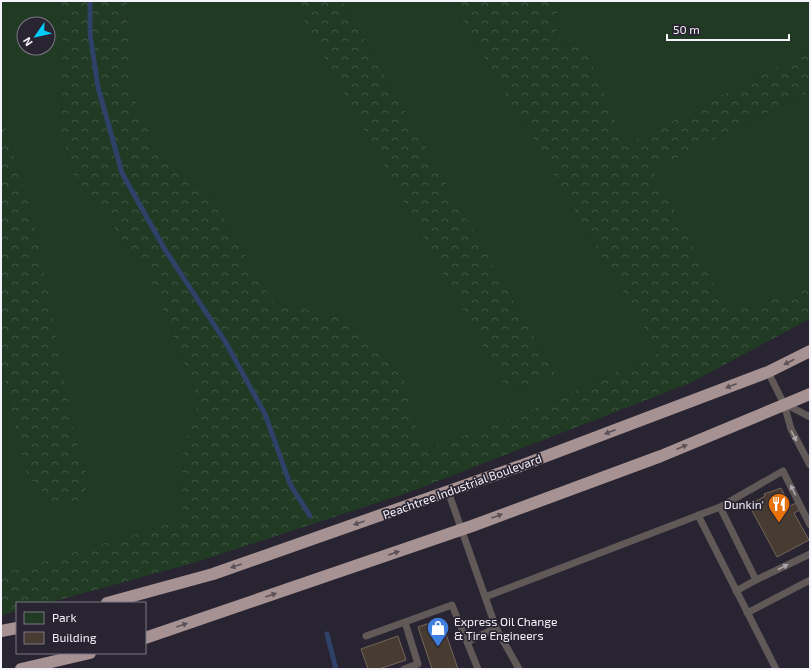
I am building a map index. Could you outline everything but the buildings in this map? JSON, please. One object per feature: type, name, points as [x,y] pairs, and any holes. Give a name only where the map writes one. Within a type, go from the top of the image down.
[{"type":"highway","name":"Peachtree Industrial Boulevard","points":[[112,602],[213,574],[448,491],[768,372],[810,351]]},
{"type":"highway","points":[[146,638],[461,530],[661,456],[810,394]]},
{"type":"highway","points":[[1,631],[16,628]]},
{"type":"highway","points":[[21,669],[86,654]]},
{"type":"lane","points":[[768,372],[784,404],[791,429],[810,465]]},
{"type":"lane","points":[[784,404],[810,417]]},
{"type":"lane","points":[[485,596],[720,507],[783,471],[810,525]]},
{"type":"lane","points":[[448,491],[496,628],[519,669]]},
{"type":"lane","points":[[720,507],[756,580]]},
{"type":"lane","points":[[698,515],[776,669]]},
{"type":"lane","points":[[736,591],[810,554]]},
{"type":"lane","points":[[747,613],[810,580]]},
{"type":"lane","points":[[366,636],[452,605],[478,669]]},
{"type":"lane","points":[[404,622],[418,664],[404,669]]},
{"type":"lane","points":[[468,642],[496,628]]},
{"type":"green space","points":[[1,1],[56,1],[63,27],[61,132],[74,176],[148,273],[199,401],[183,450],[182,520],[1,574],[1,364],[27,475],[88,479],[74,435],[38,236],[1,114]]},
{"type":"green space","points":[[56,1],[127,1],[129,86],[159,156],[210,195],[274,304],[346,316],[404,380],[423,451],[539,407],[659,353],[451,1],[557,1],[556,44],[584,43],[625,146],[810,49],[810,91],[653,170],[727,311],[801,290],[810,285],[810,319],[690,383],[410,492],[197,562],[52,602],[16,602],[16,611],[1,616],[1,574],[182,520],[183,450],[199,401],[148,273],[74,176],[61,132],[63,27]]},
{"type":"green space","points":[[127,1],[293,1],[508,390],[557,377],[342,1],[451,1],[659,353],[539,407],[423,451],[404,380],[346,316],[274,304],[210,195],[159,156],[129,86]]},
{"type":"green space","points":[[293,1],[342,1],[557,377],[507,390]]},
{"type":"green space","points":[[557,1],[810,1],[810,49],[625,146],[584,43],[556,44]]},
{"type":"green space","points":[[810,91],[810,285],[801,290],[727,312],[653,170]]},
{"type":"green space","points":[[1,114],[38,236],[74,435],[88,479],[83,503],[52,501],[27,475],[1,364]]},
{"type":"waterway","points":[[90,1],[90,34],[98,87],[122,173],[164,248],[226,343],[265,414],[290,484],[310,516]]},
{"type":"waterway","points":[[327,634],[336,669]]},
{"type":"place","name":"Dunkin'","points":[[779,524]]},
{"type":"place","name":"Express Oil Change & Tire Engineers","points":[[438,648]]}]
